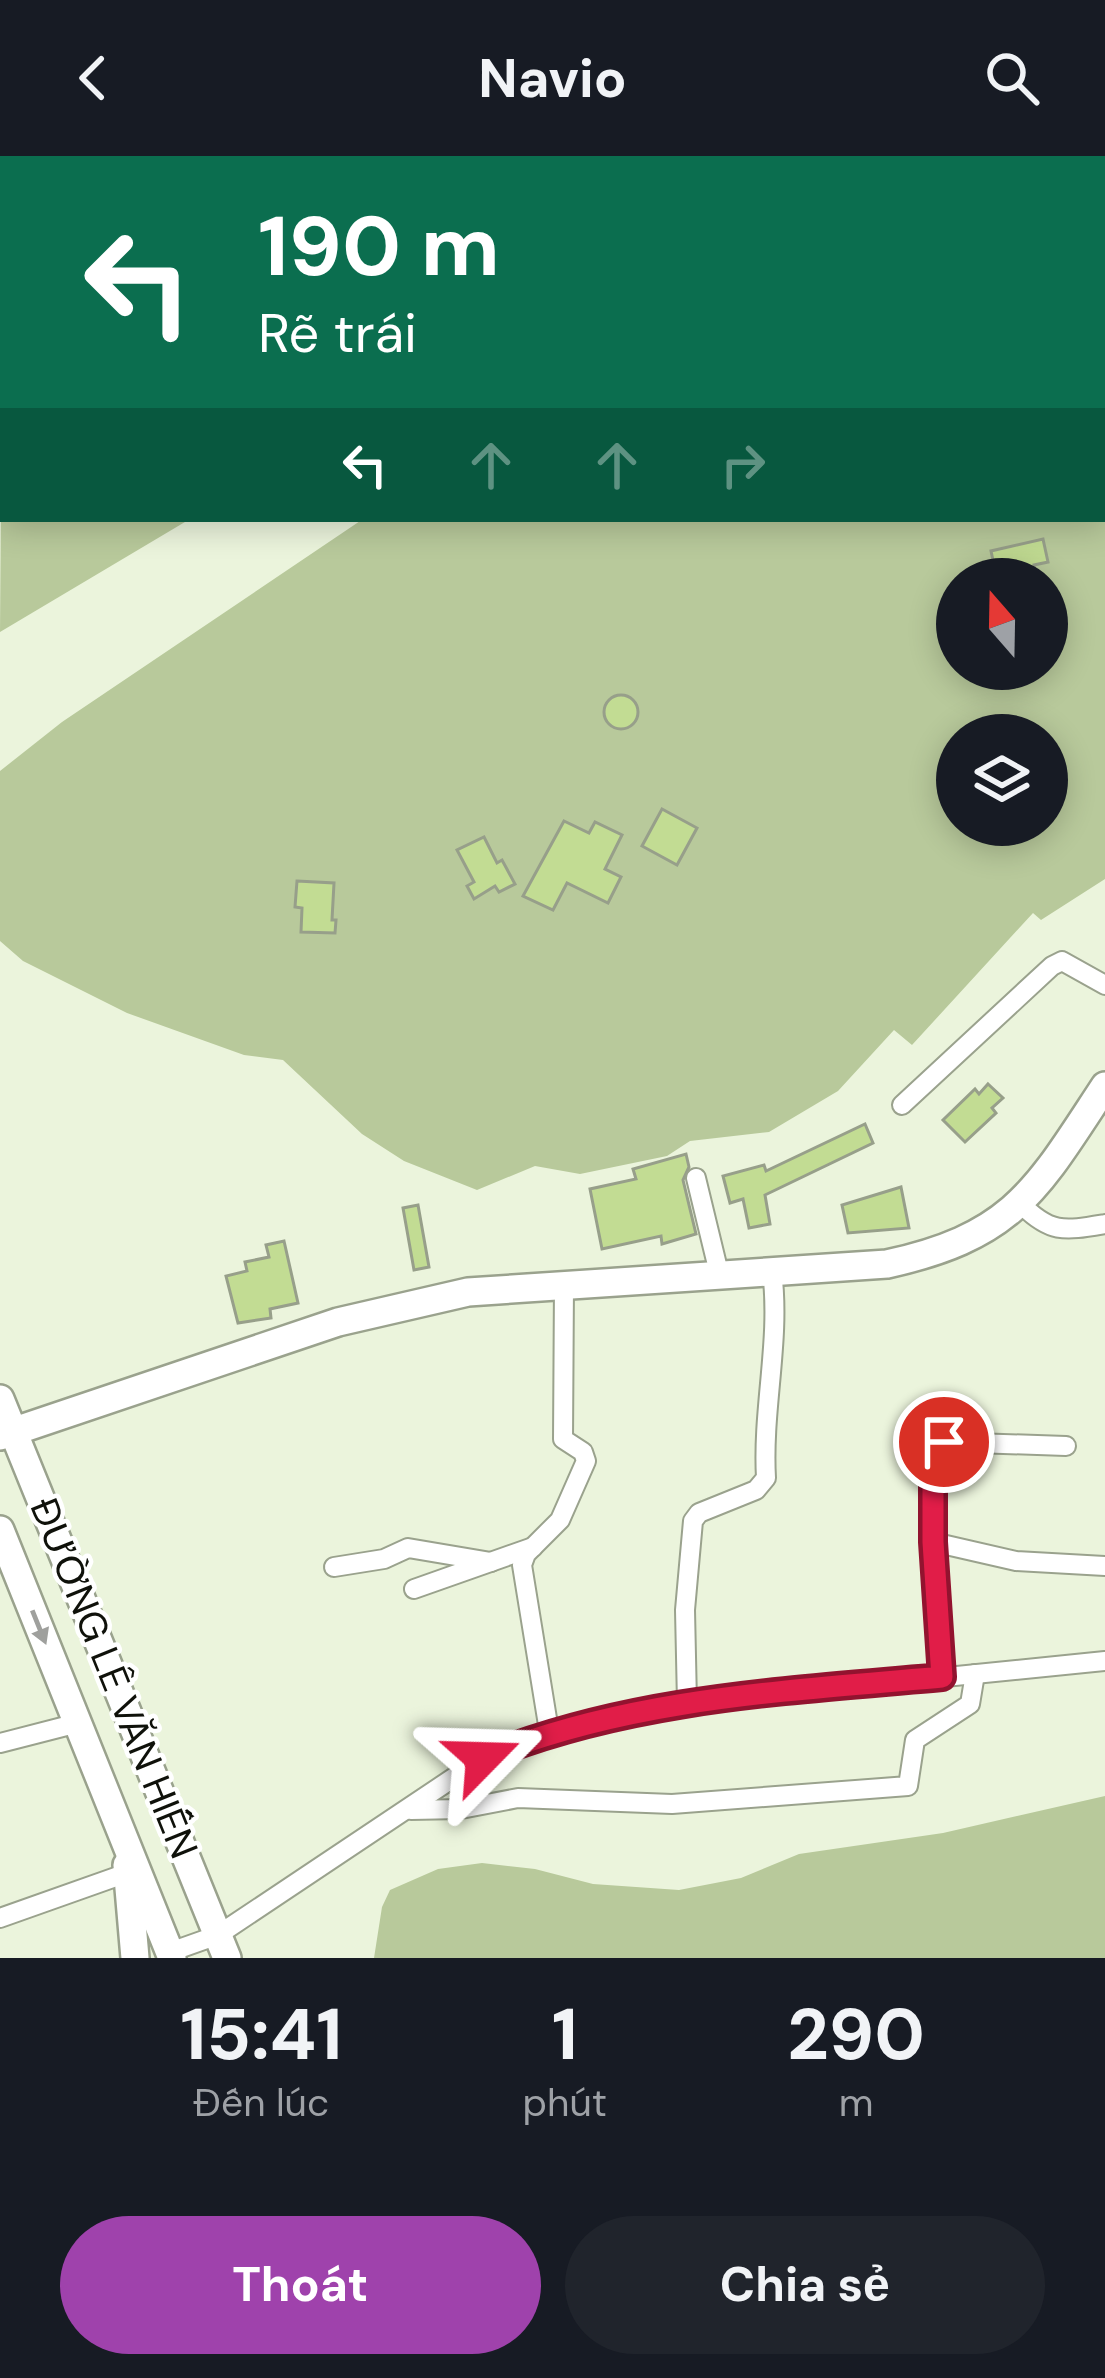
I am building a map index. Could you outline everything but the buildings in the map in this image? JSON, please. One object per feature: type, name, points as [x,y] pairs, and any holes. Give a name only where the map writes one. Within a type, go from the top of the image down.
[{"type":"street","points":[[902,1105],[1052,966],[1062,961],[1105,985]]},
{"type":"street","points":[[6,1434],[338,1322],[468,1292],[887,1264],[922,1256],[973,1238],[1021,1203],[1049,1171],[1105,1085]]},
{"type":"street","points":[[696,1178],[719,1274]]},
{"type":"street","points":[[1021,1203],[1041,1225],[1069,1231],[1105,1224]]},
{"type":"street","points":[[687,1703],[685,1610],[693,1520],[699,1513],[756,1490],[766,1478],[764,1440],[777,1316],[772,1271]]},
{"type":"street","points":[[548,1732],[522,1565],[560,1520],[586,1462],[583,1452],[563,1439],[564,1284]]},
{"type":"street","name":"ĐƯỜNG LÊ VĂN HIẾN","points":[[0,1399],[6,1434],[222,1946]]},
{"type":"street","points":[[942,1677],[933,1542],[933,1451],[944,1442],[1066,1446]]},
{"type":"street","name":"ĐƯỜNG LÊ VĂN HIẾN","points":[[0,1530],[171,1955]]},
{"type":"street","points":[[933,1542],[1016,1561],[1105,1567]]},
{"type":"street","points":[[414,1588],[533,1547]]},
{"type":"street","points":[[334,1567],[384,1559],[408,1548],[491,1562]]},
{"type":"street","points":[[171,1955],[222,1946],[483,1758],[548,1732],[687,1703],[1105,1661]]},
{"type":"street","points":[[410,1810],[461,1809],[533,1797],[672,1804],[908,1786],[915,1740],[970,1704],[975,1674]]},
{"type":"street","points":[[0,1743],[78,1723]]},
{"type":"street","points":[[126,1843],[135,1958]]},
{"type":"street","points":[[0,1918],[127,1874]]},
{"type":"green space","points":[[1,522],[185,522],[0,632]]},
{"type":"green space","points":[[359,522],[1105,522],[1105,879],[1041,920],[1033,913],[912,1045],[894,1030],[838,1091],[769,1132],[690,1141],[667,1156],[580,1174],[535,1166],[477,1190],[404,1161],[362,1134],[283,1060],[244,1055],[127,1013],[23,961],[0,941],[0,771],[62,722]]},
{"type":"green space","points":[[1105,1796],[1105,1958],[374,1958],[382,1907],[390,1890],[438,1869],[482,1863],[535,1869],[593,1884],[679,1890],[741,1878],[799,1854],[943,1833]]},
{"type":"route","points":[[483,1758],[548,1732],[658,1706],[942,1677],[933,1542],[933,1451],[944,1442]]}]
